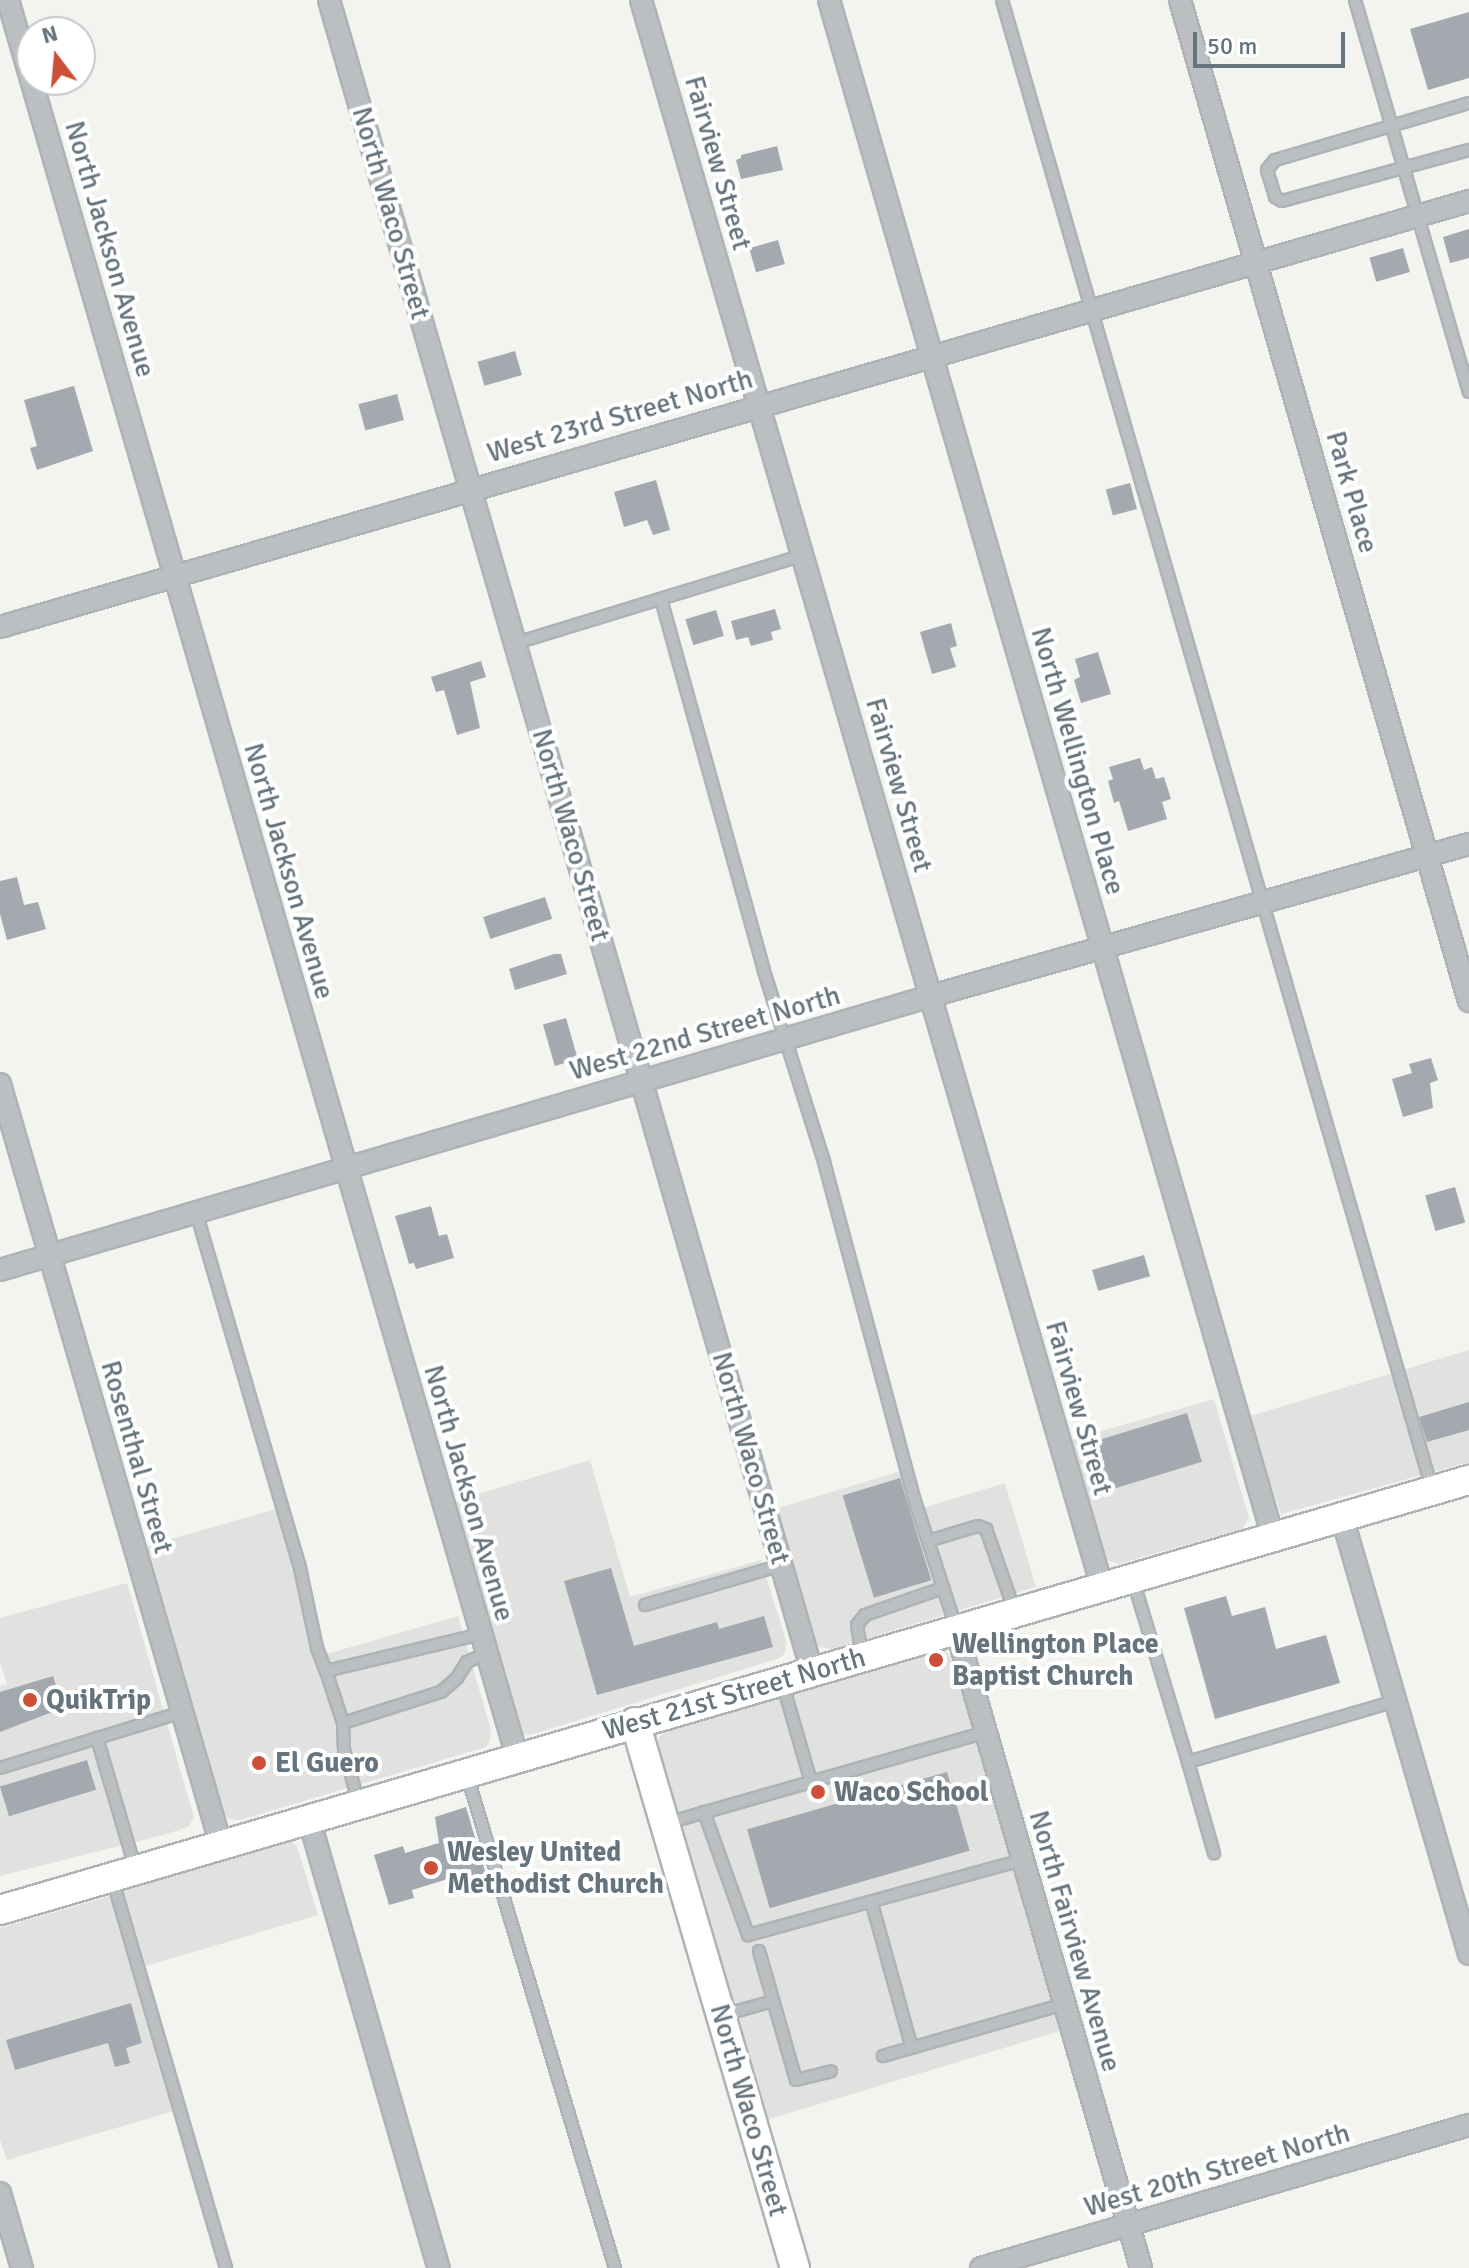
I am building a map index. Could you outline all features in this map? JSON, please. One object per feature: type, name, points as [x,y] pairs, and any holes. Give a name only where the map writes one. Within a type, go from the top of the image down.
[{"type":"main road","name":"West 21st Street North","points":[[0,1910],[1469,1480]]},
{"type":"main road","name":"North Waco Street","points":[[635,1722],[795,2268]]},
{"type":"street","name":"North Jackson Avenue","points":[[8,0],[517,1757]]},
{"type":"street","name":"North Waco Street","points":[[329,0],[812,1671]]},
{"type":"street","name":"Fairview Street","points":[[641,0],[1102,1587]]},
{"type":"street","name":"North Wellington Place","points":[[829,0],[1273,1537]]},
{"type":"street","name":"Park Place","points":[[1180,0],[1469,1001]]},
{"type":"street","name":"West 23rd Street North","points":[[0,627],[1469,201]]},
{"type":"street","name":"West 22nd Street North","points":[[0,1270],[931,996],[1469,844]]},
{"type":"street","name":"Rosenthal Street","points":[[0,1084],[221,1845]]},
{"type":"street","points":[[1342,1517],[1469,1954]]},
{"type":"street","name":"North Fairview Avenue","points":[[956,1629],[1141,2268]]},
{"type":"street","points":[[309,1819],[439,2268]]},
{"type":"street","name":"West 20th Street North","points":[[981,2268],[1469,2125]]},
{"type":"street","points":[[0,2193],[22,2268]]},
{"type":"lane","points":[[1002,0],[1432,1491]]},
{"type":"lane","points":[[1355,0],[1407,168],[1469,392]]},
{"type":"lane","points":[[1469,103],[1275,160],[1267,170],[1275,197],[1282,201],[1469,150]]},
{"type":"lane","points":[[516,643],[803,555]]},
{"type":"lane","points":[[661,599],[763,968],[788,1038],[928,1541],[956,1629]]},
{"type":"lane","points":[[196,1212],[300,1568],[317,1648],[343,1723],[344,1750],[359,1805]]},
{"type":"lane","points":[[928,1541],[978,1526],[986,1529],[1015,1612]]},
{"type":"lane","points":[[645,1605],[782,1565]]},
{"type":"lane","points":[[1132,1578],[1214,1853]]},
{"type":"lane","points":[[862,1656],[857,1625],[865,1615],[943,1588]]},
{"type":"lane","points":[[326,1671],[484,1643]]},
{"type":"lane","points":[[343,1723],[441,1692],[484,1643]]},
{"type":"lane","points":[[781,1680],[811,1782]]},
{"type":"lane","points":[[1188,1762],[1395,1701]]},
{"type":"lane","points":[[0,1768],[182,1712]]},
{"type":"lane","points":[[665,1823],[986,1732]]},
{"type":"lane","points":[[97,1738],[124,1872],[226,2268]]},
{"type":"lane","points":[[466,1773],[615,2268]]},
{"type":"lane","points":[[704,1812],[748,1935],[872,1904],[1023,1860]]},
{"type":"lane","points":[[872,1904],[912,2048]]},
{"type":"lane","points":[[759,1951],[796,2080],[831,2071]]},
{"type":"lane","points":[[721,2016],[773,2001]]},
{"type":"lane","points":[[883,2056],[1064,2004]]},
{"type":"shaded area","points":[[1469,1350],[1469,1462],[1281,1514],[1247,1417]]},
{"type":"shaded area","points":[[1214,1399],[1249,1518],[1242,1529],[1118,1564],[1103,1557],[1070,1440]]},
{"type":"shaded area","points":[[590,1460],[630,1597],[761,1560],[786,1641],[785,1653],[780,1658],[530,1735],[521,1734],[516,1728],[449,1503]]},
{"type":"shaded area","points":[[911,1468],[923,1508],[1005,1483],[1036,1587],[832,1649],[819,1647],[812,1640],[772,1510]]},
{"type":"shaded area","points":[[283,1507],[327,1654],[458,1616],[491,1730],[490,1740],[486,1747],[240,1820],[229,1819],[222,1814],[143,1547]]},
{"type":"shaded area","points":[[127,1583],[194,1818],[188,1827],[163,1835],[0,1876],[0,1686],[7,1684],[0,1662],[0,1618]]},
{"type":"shaded area","points":[[946,1650],[954,1663],[1060,2031],[763,2121],[655,1751],[659,1737],[672,1727],[928,1651]]},
{"type":"shaded area","points":[[289,1841],[297,1846],[318,1915],[146,1966],[124,1891]]},
{"type":"shaded area","points":[[110,1896],[174,2111],[7,2160],[0,2140],[0,1928]]},
{"type":"building","points":[[1469,12],[1469,78],[1428,90],[1410,29]]},
{"type":"building","points":[[777,146],[783,170],[741,179],[736,160],[741,155]]},
{"type":"building","points":[[1469,229],[1469,258],[1450,263],[1443,237]]},
{"type":"building","points":[[778,240],[785,264],[756,272],[749,248]]},
{"type":"building","points":[[1403,248],[1410,272],[1376,282],[1369,258]]},
{"type":"building","points":[[515,351],[522,375],[484,386],[478,362]]},
{"type":"building","points":[[74,386],[93,451],[37,470],[30,448],[37,446],[24,400]]},
{"type":"building","points":[[397,394],[404,420],[365,430],[358,404]]},
{"type":"building","points":[[656,480],[670,530],[653,535],[647,520],[624,527],[614,492]]},
{"type":"building","points":[[1130,483],[1137,509],[1113,516],[1106,489]]},
{"type":"building","points":[[775,609],[781,629],[771,632],[773,640],[751,646],[748,637],[736,640],[731,621]]},
{"type":"building","points":[[716,610],[724,636],[693,645],[685,619]]},
{"type":"building","points":[[951,623],[957,646],[950,648],[956,667],[932,674],[920,632]]},
{"type":"building","points":[[1098,652],[1111,694],[1081,703],[1074,680],[1080,677],[1075,659]]},
{"type":"building","points":[[481,661],[486,677],[470,682],[480,728],[457,735],[444,690],[436,692],[431,677]]},
{"type":"building","points":[[1140,758],[1144,770],[1152,767],[1156,779],[1164,777],[1171,799],[1162,802],[1167,819],[1128,831],[1119,801],[1114,803],[1108,781],[1113,779],[1109,767]]},
{"type":"building","points":[[17,877],[24,905],[38,902],[46,929],[7,940],[0,914],[0,881]]},
{"type":"building","points":[[545,897],[552,919],[490,939],[483,917]]},
{"type":"building","points":[[561,954],[567,974],[515,990],[509,969]]},
{"type":"building","points":[[566,1018],[578,1059],[555,1066],[543,1025]]},
{"type":"building","points":[[1431,1058],[1438,1080],[1430,1083],[1433,1108],[1403,1117],[1392,1079],[1412,1073],[1409,1064]]},
{"type":"building","points":[[1455,1187],[1465,1223],[1435,1231],[1425,1196]]},
{"type":"building","points":[[431,1206],[439,1236],[447,1234],[454,1258],[416,1269],[414,1263],[409,1264],[395,1216]]},
{"type":"building","points":[[1144,1255],[1150,1276],[1098,1291],[1092,1270]]},
{"type":"building","points":[[1469,1402],[1469,1430],[1427,1442],[1419,1417]]},
{"type":"building","points":[[1187,1413],[1202,1462],[1107,1491],[1092,1442]]},
{"type":"building","points":[[900,1478],[931,1580],[874,1598],[843,1496]]},
{"type":"building","points":[[611,1568],[634,1646],[717,1622],[719,1629],[764,1616],[773,1647],[597,1695],[564,1581]]},
{"type":"building","points":[[1226,1596],[1232,1616],[1265,1607],[1276,1649],[1326,1635],[1340,1683],[1215,1719],[1184,1608]]},
{"type":"building","name":"QuikTrip","points":[[53,1676],[63,1708],[0,1732],[0,1692]]},
{"type":"building","points":[[87,1760],[96,1790],[9,1816],[0,1787]]},
{"type":"building","points":[[947,1772],[970,1851],[770,1908],[747,1829]]},
{"type":"building","points":[[466,1807],[487,1878],[454,1888],[451,1878],[412,1890],[414,1898],[389,1905],[374,1855],[403,1846],[405,1853],[439,1843],[435,1817]]},
{"type":"building","points":[[131,2003],[142,2043],[126,2048],[130,2063],[115,2067],[108,2043],[15,2070],[6,2040]]},
{"type":"place","name":"Wellington Place Baptist Church","points":[[936,1660]]},
{"type":"place","name":"QuikTrip","points":[[30,1700]]},
{"type":"place","name":"El Guero","points":[[259,1763]]},
{"type":"place","name":"Waco School","points":[[818,1792]]},
{"type":"place","name":"Wesley United Methodist Church","points":[[431,1868]]}]
